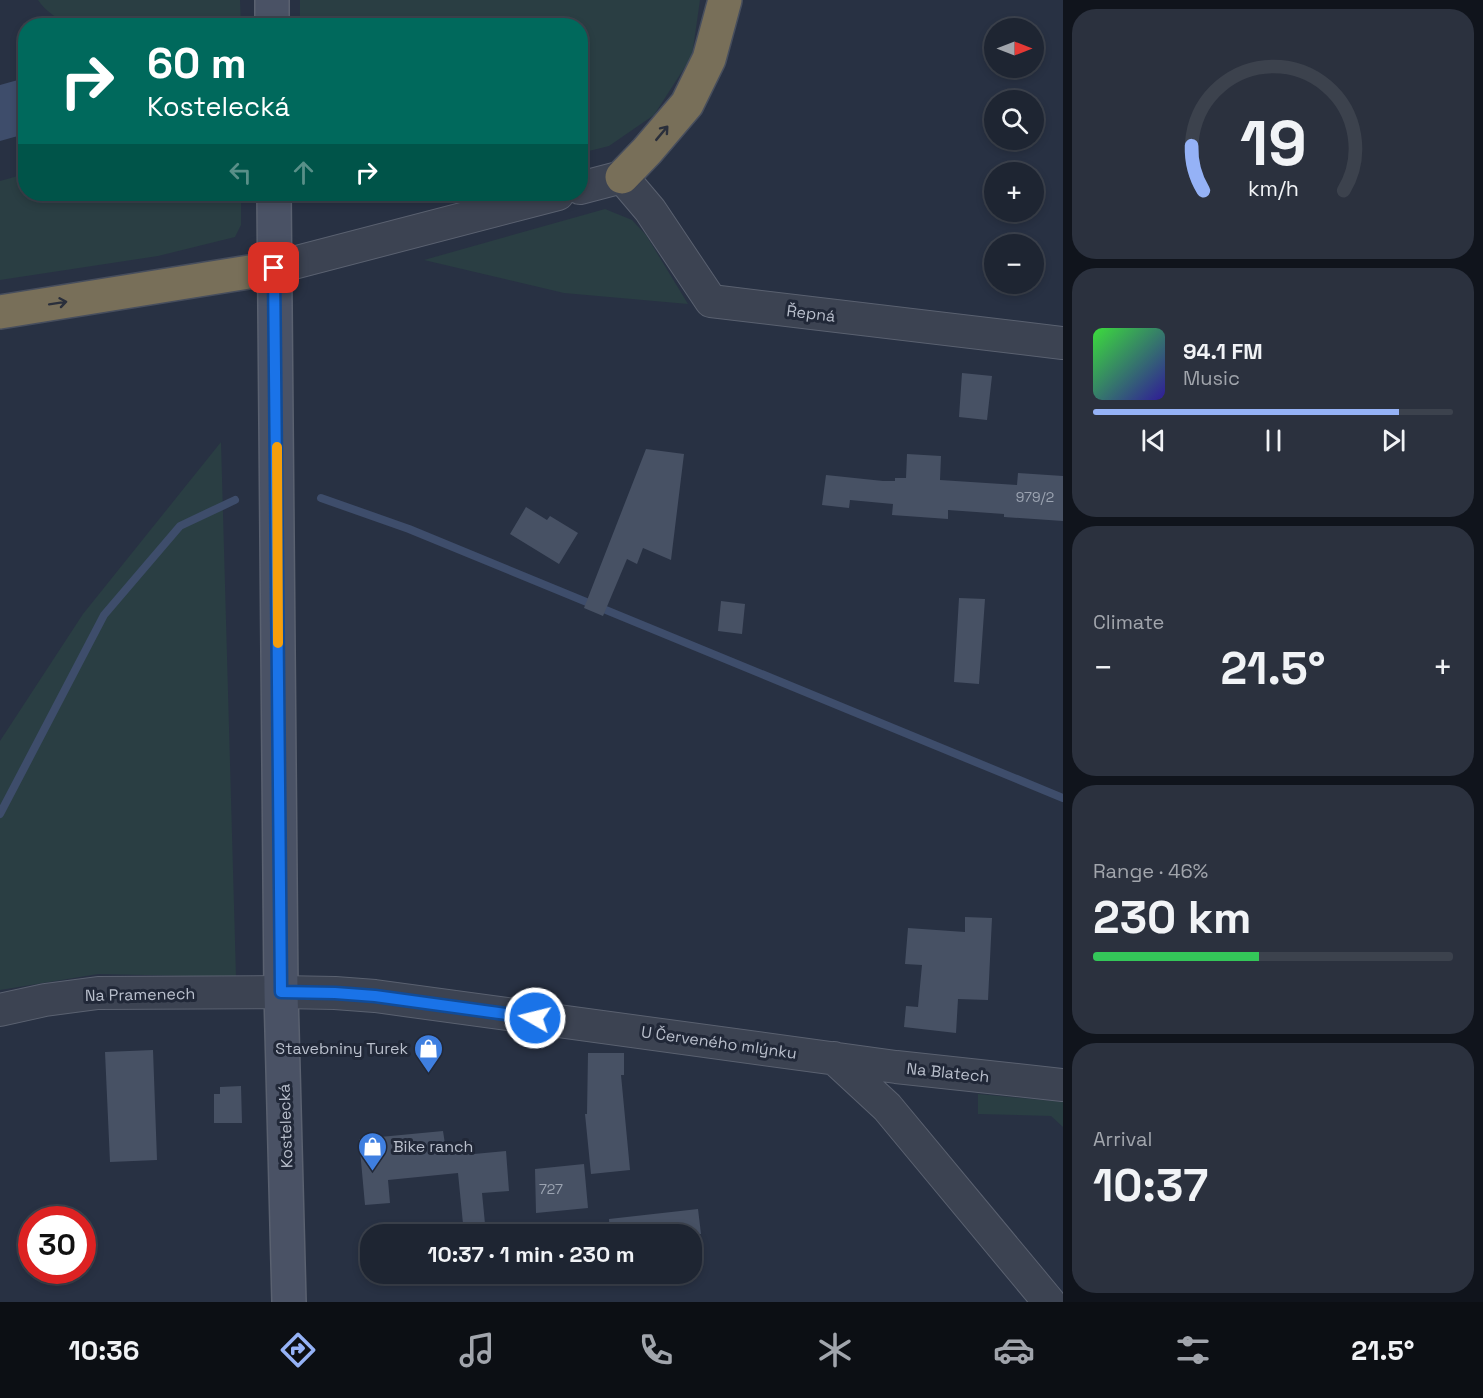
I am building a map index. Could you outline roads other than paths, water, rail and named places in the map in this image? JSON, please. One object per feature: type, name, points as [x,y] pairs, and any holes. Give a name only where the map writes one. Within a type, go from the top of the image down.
[{"type":"highway","points":[[622,177],[687,104],[709,59],[725,0]]},
{"type":"highway","points":[[0,312],[274,268]]},
{"type":"main road","points":[[272,0],[272,18]]},
{"type":"main road","name":"Kostelecká","points":[[274,201],[281,992],[289,1302]]},
{"type":"street","points":[[588,186],[622,177]]},
{"type":"street","name":"Řepná","points":[[622,177],[650,210],[711,301],[1063,343]]},
{"type":"street","points":[[274,268],[531,201]]},
{"type":"street","name":"Na Pramenech","points":[[0,1010],[45,1000],[98,993],[281,992]]},
{"type":"street","name":"U Červeného mlýnku","points":[[281,992],[375,996],[834,1058]]},
{"type":"street","points":[[834,1058],[887,1107],[1049,1302]]},
{"type":"street","name":"Na Blatech","points":[[834,1058],[1063,1085]]},
{"type":"water","points":[[18,80],[18,136],[0,141],[0,85]]},
{"type":"waterway","points":[[321,498],[409,529],[1063,798]]},
{"type":"waterway","points":[[0,814],[104,615],[180,526],[235,500]]},
{"type":"place","name":"Stavebniny Turek","points":[[429,1074]]},
{"type":"place","name":"Bike ranch","points":[[372,1172]]}]
